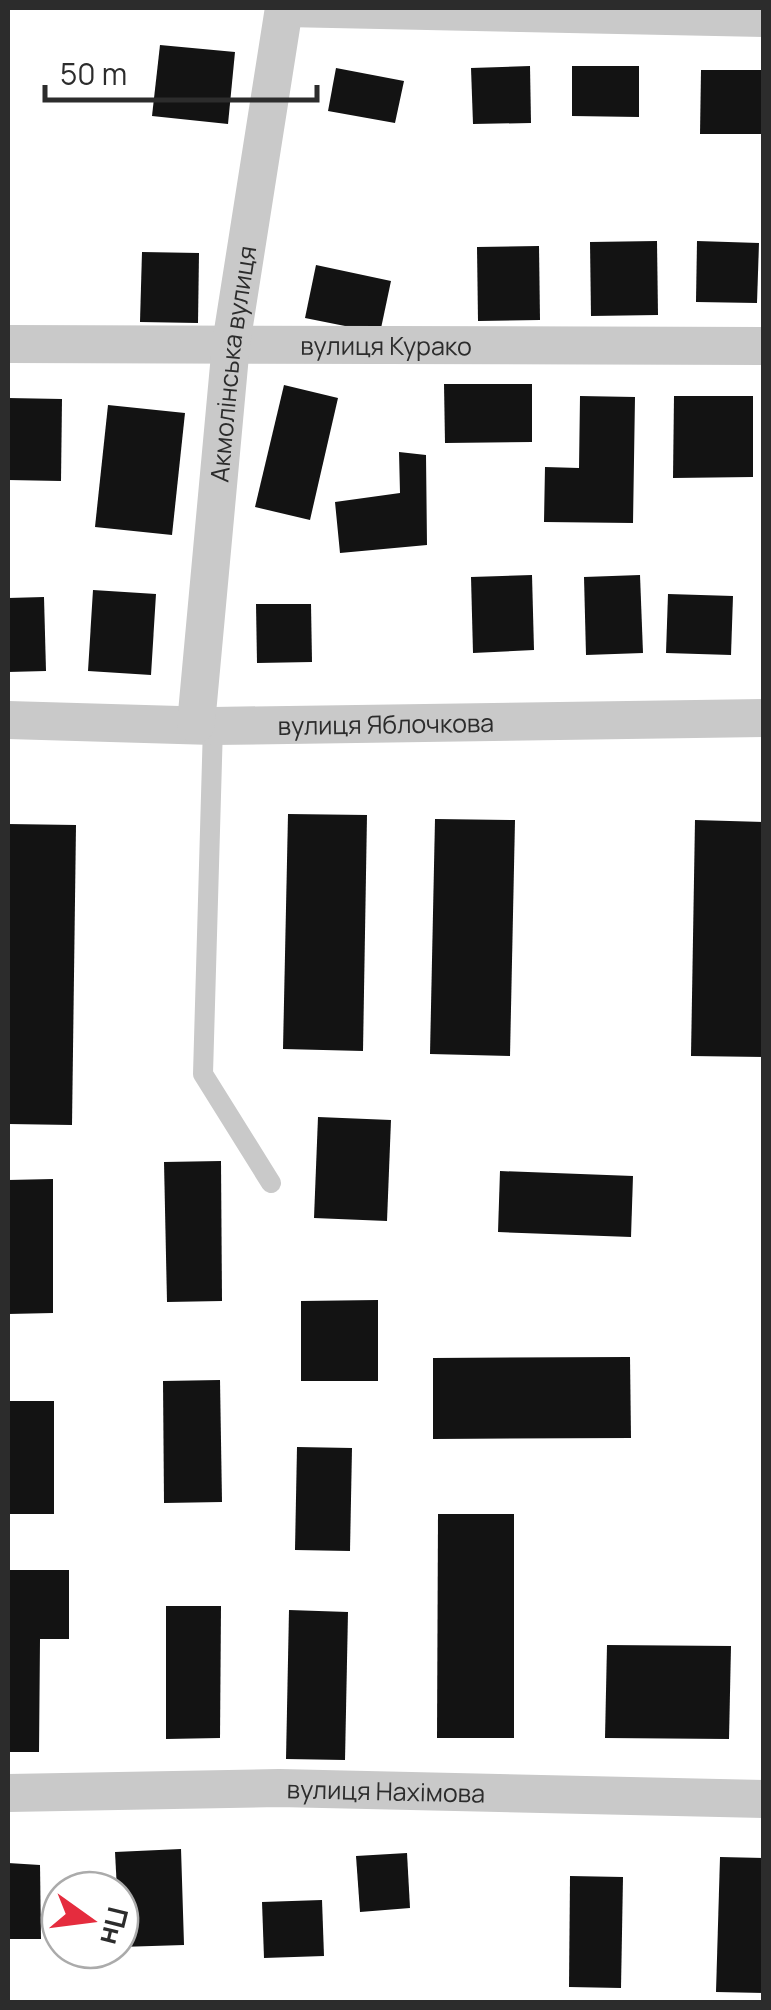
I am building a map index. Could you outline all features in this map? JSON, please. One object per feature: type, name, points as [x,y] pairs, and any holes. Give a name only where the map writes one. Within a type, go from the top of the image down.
[{"type":"street","points":[[284,8],[764,18]]},
{"type":"street","name":"Акмолінська вулиця","points":[[205,725],[231,344],[284,8]]},
{"type":"street","name":"вулиця Курако","points":[[8,344],[764,346]]},
{"type":"street","name":"вулиця Яблочкова","points":[[8,720],[205,725],[764,718]]},
{"type":"street","name":"вулиця Нахімова","points":[[8,1793],[279,1788],[764,1799]]},
{"type":"lane","points":[[205,725],[203,1074],[271,1183]]},
{"type":"building","points":[[160,45],[235,52],[228,124],[152,116]]},
{"type":"building","points":[[530,66],[531,123],[473,124],[471,68]]},
{"type":"building","points":[[572,66],[639,66],[639,117],[572,116]]},
{"type":"building","points":[[336,68],[404,81],[395,123],[328,111]]},
{"type":"building","points":[[701,70],[762,70],[762,134],[700,134]]},
{"type":"building","points":[[657,241],[658,315],[591,316],[590,242]]},
{"type":"building","points":[[697,241],[759,243],[757,303],[696,302]]},
{"type":"building","points":[[539,246],[540,320],[478,321],[477,247]]},
{"type":"building","points":[[142,252],[199,253],[198,323],[140,322]]},
{"type":"building","points":[[316,265],[391,281],[380,333],[305,318]]},
{"type":"building","points":[[444,384],[532,384],[532,442],[445,443]]},
{"type":"building","points":[[284,385],[338,398],[310,520],[255,507]]},
{"type":"building","points":[[580,396],[635,397],[633,523],[544,522],[545,467],[579,468]]},
{"type":"building","points":[[674,396],[753,396],[753,477],[673,478]]},
{"type":"building","points":[[8,398],[62,399],[61,481],[8,480]]},
{"type":"building","points":[[108,405],[185,413],[172,535],[95,527]]},
{"type":"building","points":[[399,452],[426,455],[427,545],[340,553],[335,502],[400,493]]},
{"type":"building","points":[[532,575],[534,650],[473,653],[471,577]]},
{"type":"building","points":[[640,575],[643,653],[586,655],[584,577]]},
{"type":"building","points":[[93,590],[156,594],[151,675],[88,671]]},
{"type":"building","points":[[668,594],[733,596],[731,655],[666,653]]},
{"type":"building","points":[[44,597],[46,671],[8,672],[8,598]]},
{"type":"building","points":[[256,604],[311,604],[312,662],[257,663]]},
{"type":"building","points":[[288,814],[367,815],[363,1051],[283,1049]]},
{"type":"building","points":[[435,819],[515,820],[510,1056],[430,1054]]},
{"type":"building","points":[[695,820],[764,822],[764,1057],[691,1056]]},
{"type":"building","points":[[8,824],[76,825],[72,1125],[8,1124]]},
{"type":"building","points":[[318,1117],[391,1120],[387,1221],[314,1218]]},
{"type":"building","points":[[221,1161],[222,1301],[167,1302],[164,1162]]},
{"type":"building","points":[[500,1171],[633,1176],[631,1237],[498,1232]]},
{"type":"building","points":[[53,1179],[53,1313],[8,1314],[8,1180]]},
{"type":"building","points":[[378,1300],[378,1381],[301,1381],[301,1301]]},
{"type":"building","points":[[630,1357],[631,1438],[433,1439],[433,1358]]},
{"type":"building","points":[[220,1380],[222,1502],[164,1503],[163,1381]]},
{"type":"building","points":[[8,1401],[54,1401],[54,1514],[8,1514]]},
{"type":"building","points":[[297,1447],[352,1448],[350,1551],[295,1550]]},
{"type":"building","points":[[438,1514],[514,1514],[514,1738],[437,1738]]},
{"type":"building","points":[[8,1570],[69,1570],[69,1639],[40,1639],[39,1752],[8,1752]]},
{"type":"building","points":[[166,1606],[221,1606],[220,1738],[166,1739]]},
{"type":"building","points":[[289,1610],[348,1612],[345,1760],[286,1759]]},
{"type":"building","points":[[607,1645],[731,1646],[729,1739],[605,1738]]},
{"type":"building","points":[[181,1849],[184,1945],[140,1946],[140,1870],[116,1870],[115,1852]]},
{"type":"building","points":[[407,1853],[410,1908],[360,1912],[356,1856]]},
{"type":"building","points":[[720,1857],[764,1858],[764,1993],[716,1992]]},
{"type":"building","points":[[8,1863],[40,1865],[40,1939],[8,1939]]},
{"type":"building","points":[[570,1876],[623,1877],[621,1988],[569,1987]]},
{"type":"building","points":[[322,1900],[324,1956],[264,1958],[262,1902]]}]
